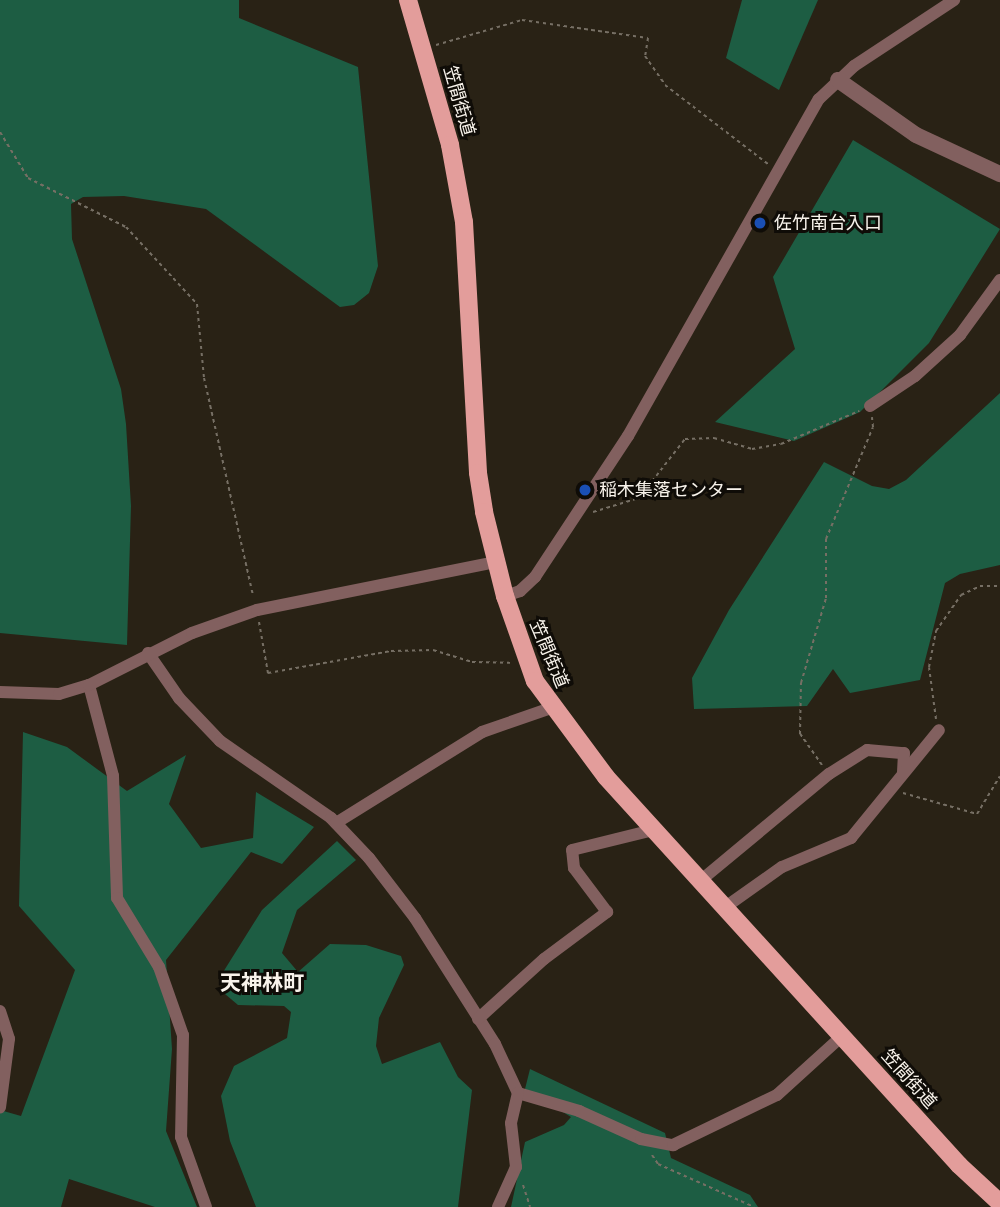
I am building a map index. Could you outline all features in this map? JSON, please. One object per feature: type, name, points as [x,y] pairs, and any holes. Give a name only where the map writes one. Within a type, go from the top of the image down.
[{"type":"main road","name":"笠間街道","points":[[408,0],[450,145],[464,222],[478,473],[496,562],[527,663],[551,708],[653,830],[959,1165],[1000,1203]]},
{"type":"street","points":[[505,596],[531,582],[628,436],[806,118],[838,80],[954,0]]},
{"type":"street","points":[[838,80],[916,135],[1000,174]]},
{"type":"street","points":[[870,406],[915,376],[960,335],[1000,280]]},
{"type":"street","points":[[0,692],[41,697],[89,685],[148,653],[257,610],[496,562]]},
{"type":"street","points":[[148,653],[179,698],[220,741],[336,823],[415,918],[478,1019],[518,1093],[511,1123],[516,1167],[498,1207]]},
{"type":"street","points":[[89,685],[113,776],[117,898],[159,967],[183,1035],[181,1137],[206,1207]]},
{"type":"street","points":[[336,823],[482,732],[551,708]]},
{"type":"street","points":[[724,908],[782,867],[851,838],[904,777],[939,730]]},
{"type":"street","points":[[700,881],[830,774],[876,748],[904,753],[904,777]]},
{"type":"street","points":[[478,1019],[544,959],[607,912],[574,868],[572,850],[653,830]]},
{"type":"street","points":[[0,1011],[9,1039],[0,1107]]},
{"type":"street","points":[[518,1093],[579,1111],[641,1139],[673,1145],[703,1134],[777,1095],[842,1036]]},
{"type":"path","points":[[422,49],[522,20],[648,38],[645,56],[665,85],[777,171]]},
{"type":"path","points":[[0,132],[28,178],[126,227],[197,304],[204,378],[257,610],[268,673],[391,651],[433,650],[472,662],[527,663]]},
{"type":"path","points":[[578,514],[604,511],[639,498],[685,439],[714,438],[752,449],[781,444],[870,406],[873,428],[826,539],[826,598],[801,683],[800,734],[830,774]]},
{"type":"path","points":[[939,730],[929,667],[936,631],[961,595],[980,586],[1000,586]]},
{"type":"path","points":[[893,790],[976,814],[1000,776]]},
{"type":"path","points":[[641,1139],[658,1164],[754,1207]]},
{"type":"path","points":[[516,1167],[530,1207]]},
{"type":"green space","points":[[0,0],[239,0],[239,18],[358,67],[378,266],[369,293],[354,305],[340,307],[206,209],[124,196],[83,197],[71,204],[72,239],[121,389],[126,424],[131,506],[127,645],[0,633]]},
{"type":"green space","points":[[742,0],[818,0],[779,90],[726,58]]},
{"type":"green space","points":[[853,140],[1000,229],[929,343],[860,412],[794,441],[715,422],[795,349],[773,277]]},
{"type":"green space","points":[[1000,393],[1000,565],[960,574],[945,583],[920,680],[850,693],[833,669],[807,706],[694,709],[692,678],[729,610],[824,462],[872,486],[889,489],[906,480]]},
{"type":"green space","points":[[23,732],[67,747],[127,791],[186,755],[169,804],[201,848],[253,838],[256,792],[314,827],[282,864],[251,852],[166,960],[172,1049],[166,1131],[197,1207],[155,1207],[69,1179],[61,1207],[0,1207],[0,1110],[21,1116],[75,970],[19,906]]},
{"type":"green space","points":[[337,841],[356,860],[297,910],[282,953],[298,972],[330,944],[366,945],[401,956],[404,965],[379,1018],[376,1046],[382,1064],[440,1042],[458,1077],[472,1090],[458,1207],[256,1207],[230,1141],[221,1096],[234,1066],[287,1038],[291,1012],[284,1006],[238,1005],[225,994],[220,977],[262,910]]},
{"type":"green space","points":[[530,1069],[665,1133],[671,1158],[750,1195],[758,1207],[511,1207],[525,1142],[564,1125],[571,1117],[525,1089]]},
{"type":"place","name":"佐竹南台入口","points":[[760,223]]},
{"type":"place","name":"稲木集落センター","points":[[585,490]]},
{"type":"district","name":"天神林町","points":[[262,983]]}]
